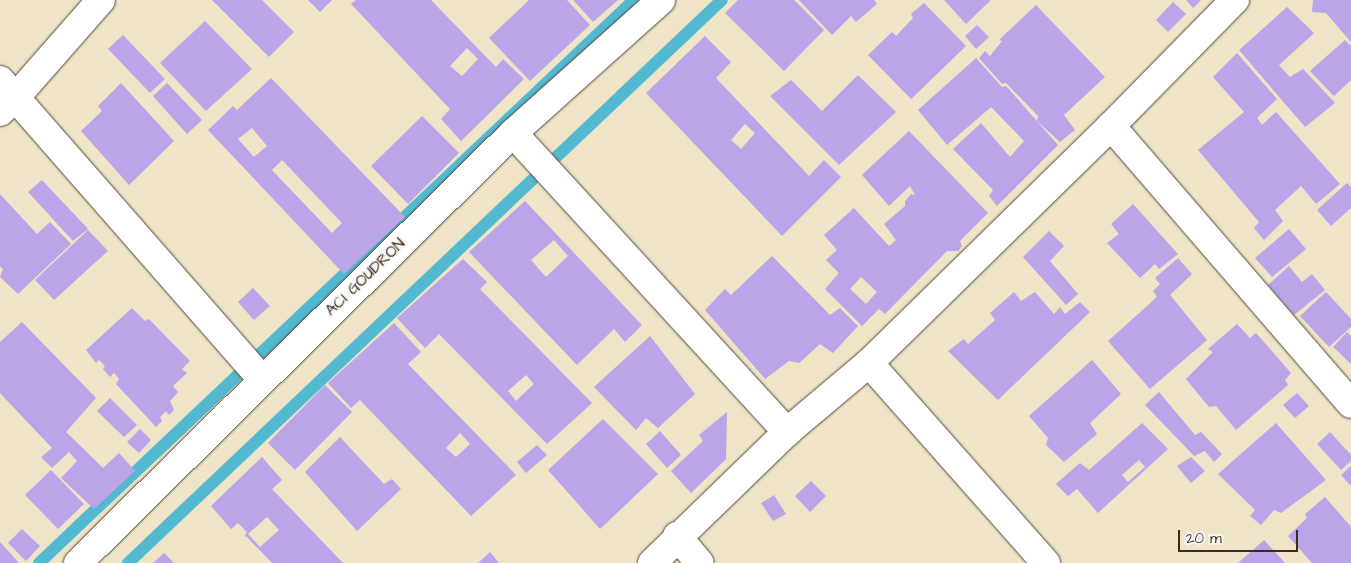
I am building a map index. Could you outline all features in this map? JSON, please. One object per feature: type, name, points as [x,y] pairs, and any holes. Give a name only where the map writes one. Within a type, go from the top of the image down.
[{"type":"street","points":[[101,0],[5,97],[262,379]]},
{"type":"street","name":"ACI GOUDRON","points":[[78,563],[262,379],[513,133],[661,0]]},
{"type":"street","points":[[652,563],[677,536],[787,432],[869,363],[1111,126],[1234,0]]},
{"type":"street","points":[[1111,126],[1351,404]]},
{"type":"street","points":[[513,133],[787,432]]},
{"type":"street","points":[[869,363],[1046,563]]},
{"type":"street","points":[[677,536],[700,563]]},
{"type":"building","points":[[212,0],[262,0],[294,32],[269,57]]},
{"type":"building","points":[[308,0],[332,0],[320,12]]},
{"type":"building","points":[[356,0],[431,0],[496,67],[503,59],[524,79],[461,141],[441,119],[450,109],[351,4]],"holes":[[[467,48],[478,59],[462,76],[450,66]]]},
{"type":"building","points":[[529,0],[567,0],[590,25],[530,81],[489,38]]},
{"type":"building","points":[[573,0],[618,0],[593,22]]},
{"type":"building","points":[[738,0],[794,0],[824,30],[784,71],[725,13]]},
{"type":"building","points":[[799,0],[874,0],[877,4],[856,22],[851,16],[832,35]]},
{"type":"building","points":[[944,0],[991,0],[966,24]]},
{"type":"building","points":[[1186,0],[1201,0],[1193,8]]},
{"type":"building","points":[[1313,0],[1351,0],[1351,42],[1326,13],[1312,12]]},
{"type":"building","points":[[1173,2],[1186,14],[1168,32],[1156,20]]},
{"type":"building","points":[[924,3],[966,46],[911,99],[868,55],[892,32],[896,36],[913,18],[911,14]]},
{"type":"building","points":[[1036,5],[1105,77],[1064,115],[1075,130],[1060,142],[1037,121],[1038,116],[1006,83],[1002,84],[979,58],[985,51],[990,56],[1002,41],[999,40]]},
{"type":"building","points":[[1287,7],[1314,33],[1279,65],[1290,77],[1303,69],[1335,103],[1305,127],[1239,50]]},
{"type":"building","points":[[205,21],[252,69],[206,111],[160,63]]},
{"type":"building","points":[[977,25],[989,37],[976,49],[965,36]]},
{"type":"building","points":[[123,35],[165,79],[150,93],[108,49]]},
{"type":"building","points":[[705,36],[731,62],[716,78],[809,176],[824,160],[841,177],[782,236],[646,93]],"holes":[[[745,124],[755,133],[741,149],[731,140]]]},
{"type":"building","points":[[1345,40],[1351,46],[1351,80],[1334,96],[1310,71]]},
{"type":"building","points":[[1237,53],[1277,99],[1257,118],[1262,125],[1276,112],[1340,184],[1316,204],[1301,186],[1275,210],[1283,221],[1264,240],[1254,228],[1259,222],[1198,150],[1244,112],[1213,77]]},
{"type":"building","points":[[976,58],[1002,87],[1006,86],[1058,145],[997,206],[989,196],[993,190],[953,149],[981,123],[1010,157],[1024,141],[991,107],[947,145],[918,110]]},
{"type":"building","points":[[858,75],[896,112],[839,165],[770,96],[791,80],[822,111]]},
{"type":"building","points":[[271,78],[405,217],[344,274],[208,130],[233,106],[237,110]],"holes":[[[252,128],[267,146],[254,157],[238,139]],[[282,160],[342,223],[332,233],[272,170]]]},
{"type":"building","points":[[121,83],[174,141],[129,185],[81,131],[102,111],[98,106]]},
{"type":"building","points":[[167,83],[202,120],[187,134],[153,96]]},
{"type":"building","points":[[422,116],[459,153],[408,204],[371,166]]},
{"type":"building","points":[[909,131],[988,213],[960,241],[962,246],[958,251],[947,251],[885,314],[879,309],[862,326],[825,289],[839,273],[826,260],[837,250],[824,235],[854,208],[889,246],[896,240],[884,224],[905,206],[905,201],[911,194],[915,195],[910,186],[889,206],[862,175]],"holes":[[[861,277],[877,292],[866,304],[850,289]]]},
{"type":"building","points":[[42,180],[88,229],[73,241],[28,192]]},
{"type":"building","points":[[1347,183],[1351,187],[1351,208],[1331,226],[1317,210]]},
{"type":"building","points":[[0,194],[37,234],[50,222],[71,244],[18,294],[0,277],[3,269],[0,266]]},
{"type":"building","points":[[525,201],[642,325],[625,342],[614,329],[577,365],[469,252]],"holes":[[[554,240],[568,256],[546,277],[531,260]]]},
{"type":"building","points":[[1133,204],[1178,254],[1159,269],[1155,264],[1140,278],[1107,243],[1119,234],[1111,224]]},
{"type":"building","points":[[1289,229],[1306,249],[1272,277],[1255,258]]},
{"type":"building","points":[[88,230],[108,251],[54,300],[35,280]]},
{"type":"building","points":[[1049,231],[1064,246],[1050,261],[1078,294],[1066,305],[1023,257]]},
{"type":"building","points":[[772,256],[830,315],[840,308],[858,326],[833,353],[820,344],[799,363],[789,361],[765,379],[705,310],[725,289],[731,295]]},
{"type":"building","points":[[1178,258],[1192,274],[1170,295],[1207,340],[1150,389],[1108,341],[1157,297],[1153,291],[1160,284],[1155,278]]},
{"type":"building","points":[[463,259],[487,282],[480,289],[592,403],[547,444],[439,334],[425,348],[397,318]],"holes":[[[526,375],[534,384],[516,401],[508,391]]]},
{"type":"building","points":[[1289,266],[1302,282],[1312,274],[1325,290],[1294,315],[1268,285]]},
{"type":"building","points":[[253,288],[270,306],[254,320],[238,302]]},
{"type":"building","points":[[1014,292],[1021,301],[1035,292],[1054,314],[1060,307],[1065,314],[1080,302],[1090,312],[998,400],[948,351],[964,339],[968,344],[995,320],[990,313]]},
{"type":"building","points":[[1326,292],[1351,319],[1351,327],[1329,347],[1300,316]]},
{"type":"building","points":[[132,308],[145,321],[149,319],[190,361],[182,369],[187,373],[173,386],[178,392],[170,401],[174,410],[169,415],[166,411],[160,417],[162,421],[156,427],[116,384],[119,379],[114,373],[110,377],[103,369],[105,366],[99,360],[96,363],[86,350]]},
{"type":"building","points":[[22,322],[96,398],[66,432],[103,468],[119,453],[135,471],[94,509],[61,478],[77,461],[69,452],[52,468],[41,457],[52,448],[0,393],[0,342]]},
{"type":"building","points":[[394,323],[421,352],[408,364],[516,475],[471,516],[360,400],[351,408],[328,383]],"holes":[[[460,433],[470,444],[456,457],[446,448]]]},
{"type":"building","points":[[1237,324],[1250,338],[1256,333],[1291,373],[1285,380],[1288,385],[1236,430],[1216,406],[1209,407],[1186,379],[1213,352],[1208,349]]},
{"type":"building","points":[[1347,332],[1351,336],[1351,364],[1333,347]]},
{"type":"building","points":[[650,336],[695,394],[658,428],[646,418],[636,430],[594,387]]},
{"type":"building","points":[[1092,360],[1121,394],[1090,423],[1097,434],[1064,462],[1046,445],[1048,438],[1029,416]]},
{"type":"building","points":[[325,385],[352,412],[295,470],[268,443]]},
{"type":"building","points":[[1159,392],[1195,435],[1201,432],[1222,454],[1214,462],[1205,451],[1194,456],[1145,405]]},
{"type":"building","points":[[1297,393],[1309,406],[1295,418],[1283,405]]},
{"type":"building","points":[[110,398],[137,425],[124,437],[97,411]]},
{"type":"building","points":[[727,412],[726,459],[691,493],[671,471],[703,441],[699,435]]},
{"type":"building","points":[[603,419],[658,474],[600,529],[548,470]]},
{"type":"building","points":[[1142,423],[1168,449],[1098,513],[1077,489],[1068,496],[1056,484],[1080,463],[1089,470]],"holes":[[[1139,460],[1145,467],[1128,482],[1122,475]]]},
{"type":"building","points":[[1276,423],[1326,480],[1281,513],[1274,510],[1261,525],[1250,516],[1255,510],[1218,474]]},
{"type":"building","points":[[140,429],[151,440],[139,453],[127,442]]},
{"type":"building","points":[[660,431],[681,455],[667,468],[646,444]]},
{"type":"building","points":[[1330,432],[1351,455],[1351,461],[1341,470],[1317,444]]},
{"type":"building","points":[[340,437],[384,484],[392,479],[401,489],[357,531],[305,472]]},
{"type":"building","points":[[537,445],[547,455],[526,473],[517,462]]},
{"type":"building","points":[[262,457],[282,480],[272,489],[343,563],[272,563],[246,536],[244,537],[247,532],[238,523],[231,529],[211,506]],"holes":[[[267,517],[279,530],[260,547],[248,534]]]},
{"type":"building","points":[[1191,457],[1205,471],[1191,483],[1177,466]]},
{"type":"building","points":[[1351,466],[1351,486],[1341,475]]},
{"type":"building","points":[[51,470],[84,504],[58,529],[25,495]]},
{"type":"building","points":[[811,481],[826,496],[810,512],[795,496]]},
{"type":"building","points":[[774,495],[786,514],[773,521],[761,503]]},
{"type":"building","points":[[1325,497],[1351,527],[1351,563],[1312,563],[1288,536],[1307,518],[1305,514]]},
{"type":"building","points":[[22,529],[40,546],[26,561],[8,543]]},
{"type":"building","points":[[1264,540],[1285,563],[1238,563]]},
{"type":"building","points":[[0,542],[19,563],[0,563]]},
{"type":"building","points":[[490,552],[499,563],[478,563]]},
{"type":"building","points":[[164,553],[174,563],[153,563]]},
{"type":"waterway","points":[[39,563],[634,0]]},
{"type":"waterway","points":[[128,563],[722,0]]}]
